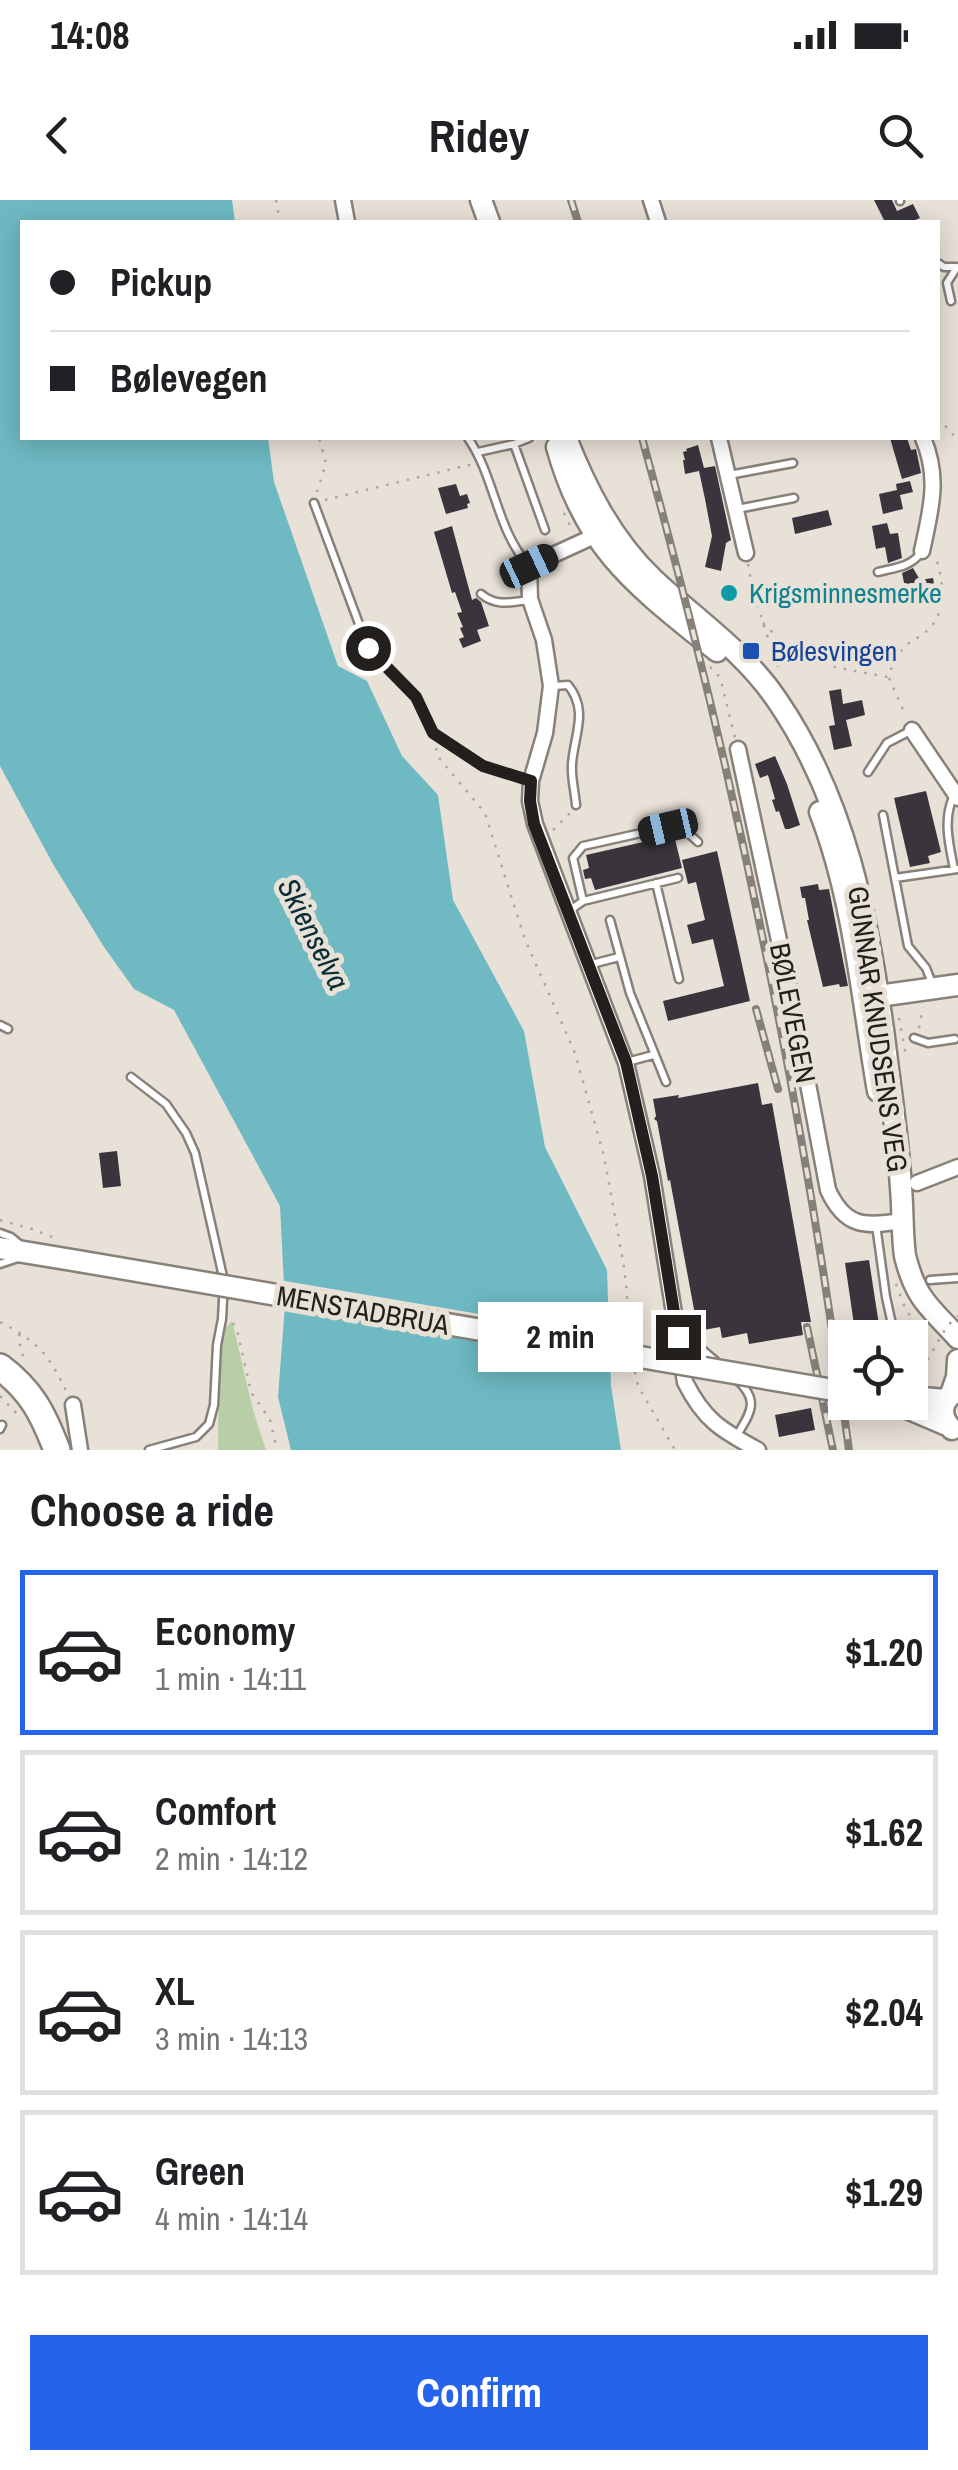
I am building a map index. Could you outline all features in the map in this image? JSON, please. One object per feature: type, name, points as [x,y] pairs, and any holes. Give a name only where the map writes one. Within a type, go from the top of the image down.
[{"type":"highway","points":[[13,1366],[14,1377],[35,1402],[62,1448]]},
{"type":"main road","points":[[555,440],[571,490],[603,532],[736,650],[765,682]]},
{"type":"main road","points":[[567,440],[603,532]]},
{"type":"main road","name":"GUNNAR KNUDSENS VEG","points":[[765,682],[818,774],[842,831],[865,916],[878,996],[894,1192],[905,1256],[915,1286],[934,1315],[957,1332]]},
{"type":"main road","points":[[878,996],[958,985]]},
{"type":"main road","name":"MENSTADBRUA","points":[[0,1248],[828,1389]]},
{"type":"main road","points":[[953,1435],[943,1417],[957,1377],[957,1332]]},
{"type":"main road","points":[[925,1420],[953,1435]]},
{"type":"street","points":[[719,440],[746,554]]},
{"type":"street","points":[[923,545],[934,474],[924,440]]},
{"type":"street","points":[[603,532],[529,566],[530,600],[544,640],[552,686],[530,801],[534,824],[626,1062],[652,1176],[685,1382],[698,1407],[722,1429],[758,1450]]},
{"type":"street","points":[[912,730],[956,796]]},
{"type":"street","name":"BØLEVEGEN","points":[[738,749],[828,1190],[837,1208],[848,1218],[876,1224]]},
{"type":"street","points":[[917,1183],[958,1167]]},
{"type":"street","points":[[876,1224],[901,1221]]},
{"type":"street","points":[[62,1448],[73,1405]]},
{"type":"lane","points":[[951,301],[947,283],[958,267]]},
{"type":"lane","points":[[469,440],[478,452],[513,545],[529,566]]},
{"type":"lane","points":[[478,452],[524,440]]},
{"type":"lane","points":[[514,444],[544,530]]},
{"type":"lane","points":[[728,476],[793,463]]},
{"type":"lane","points":[[736,509],[794,498]]},
{"type":"lane","points":[[314,503],[368,648],[416,697],[433,733],[483,766],[531,781]]},
{"type":"lane","points":[[878,572],[916,559],[923,545]]},
{"type":"lane","points":[[481,594],[497,603],[530,600]]},
{"type":"lane","points":[[552,686],[568,685],[580,710],[572,769],[576,805]]},
{"type":"lane","points":[[868,772],[887,743],[912,730]]},
{"type":"lane","points":[[895,878],[956,869],[946,826],[947,812],[956,796]]},
{"type":"lane","points":[[883,816],[908,946],[926,968],[927,990]]},
{"type":"lane","points":[[583,901],[572,858],[583,846],[668,827],[685,830],[698,842]]},
{"type":"lane","points":[[568,912],[583,901],[678,878]]},
{"type":"lane","points":[[656,884],[679,979]]},
{"type":"lane","points":[[610,920],[630,994],[666,1082]]},
{"type":"lane","points":[[588,965],[619,956]]},
{"type":"lane","points":[[914,1038],[928,1043],[955,1040]]},
{"type":"lane","points":[[626,1062],[653,1055]]},
{"type":"lane","points":[[132,1076],[174,1114],[195,1153],[222,1267],[224,1296],[209,1424],[196,1438],[148,1450]]},
{"type":"lane","points":[[876,1224],[891,1320]]},
{"type":"lane","points":[[0,1233],[29,1253],[0,1264]]},
{"type":"lane","points":[[930,1280],[958,1278]]},
{"type":"lane","points":[[678,1337],[698,1346],[748,1389],[752,1408],[736,1438]]},
{"type":"path","points":[[940,420],[958,440]]},
{"type":"path","points":[[314,503],[326,463],[320,440]]},
{"type":"path","points":[[314,503],[482,462]]},
{"type":"path","points":[[912,730],[888,676],[904,647],[930,629],[942,603],[940,570],[931,546],[923,545]]},
{"type":"path","points":[[746,554],[753,591],[779,668],[765,682]]},
{"type":"path","points":[[763,623],[796,652],[818,663],[888,676]]},
{"type":"path","points":[[433,733],[438,758],[485,814],[524,937],[575,1053],[608,1174],[625,1276],[630,1353]]},
{"type":"path","points":[[541,841],[576,805]]},
{"type":"path","points":[[878,996],[905,1050],[914,1038],[927,990]]},
{"type":"path","points":[[0,1220],[66,1242]]},
{"type":"path","points":[[222,1319],[236,1327],[250,1392],[270,1420],[277,1450]]},
{"type":"path","points":[[0,1322],[36,1344],[56,1367],[73,1405]]},
{"type":"path","points":[[928,1361],[948,1324],[957,1332]]},
{"type":"path","points":[[13,1366],[21,1333]]},
{"type":"path","points":[[634,1370],[638,1386],[675,1450]]},
{"type":"path","points":[[0,1396],[26,1427]]},
{"type":"green space","points":[[232,1321],[266,1450],[218,1450],[219,1336]]},
{"type":"water","name":"Skienselva","points":[[0,200],[232,200],[235,220],[20,220],[20,440],[268,440],[274,482],[338,666],[367,681],[402,756],[438,795],[453,900],[524,1031],[545,1147],[607,1270],[611,1386],[621,1450],[291,1450],[278,1397],[285,1305],[280,1206],[174,1010],[134,989],[104,947],[0,766]]},
{"type":"pier","points":[[279,1280],[615,1337],[615,1360],[280,1303]]},
{"type":"building","points":[[874,200],[892,200],[897,211],[913,204],[920,218],[916,220],[884,220]]},
{"type":"building","points":[[891,440],[908,440],[911,450],[916,449],[921,473],[902,479]]},
{"type":"building","points":[[698,445],[704,468],[715,466],[731,540],[726,543],[721,571],[705,567],[712,536],[699,471],[685,474],[683,452]]},
{"type":"building","points":[[910,481],[913,492],[900,495],[903,509],[883,514],[879,494],[897,490],[896,484]]},
{"type":"building","points":[[456,484],[460,496],[467,494],[470,503],[468,508],[446,514],[438,488]]},
{"type":"building","points":[[828,510],[832,525],[795,534],[792,518]]},
{"type":"building","points":[[887,523],[890,534],[898,533],[902,558],[888,563],[885,547],[876,549],[872,526]]},
{"type":"building","points":[[452,526],[472,600],[481,602],[489,626],[477,630],[481,641],[463,648],[459,639],[464,637],[460,628],[463,627],[457,613],[462,612],[455,592],[452,593],[434,532]]},
{"type":"building","points":[[913,568],[920,580],[933,578],[935,589],[928,590],[930,603],[918,605],[915,590],[906,592],[902,573]]},
{"type":"building","points":[[841,689],[843,704],[862,700],[865,715],[846,720],[852,746],[834,750],[829,726],[835,725],[829,691]]},
{"type":"building","points":[[775,756],[800,825],[789,829],[785,829],[779,811],[776,812],[768,775],[760,778],[755,764]]},
{"type":"building","points":[[926,791],[941,852],[928,856],[930,863],[910,867],[894,798]]},
{"type":"building","points":[[674,835],[682,868],[595,890],[591,878],[585,879],[583,870],[589,868],[586,855]]},
{"type":"building","points":[[717,851],[750,1001],[668,1021],[663,1001],[724,986],[713,939],[692,944],[687,925],[705,920],[696,882],[688,884],[682,860]]},
{"type":"building","points":[[818,884],[819,890],[829,889],[848,986],[823,987],[800,887]]},
{"type":"building","points":[[758,1083],[762,1105],[772,1103],[811,1322],[801,1322],[803,1335],[749,1344],[747,1333],[722,1338],[720,1327],[698,1331],[653,1099]]},
{"type":"building","points":[[117,1151],[121,1186],[103,1188],[99,1153]]},
{"type":"building","points":[[869,1260],[878,1320],[853,1320],[845,1263]]},
{"type":"building","points":[[811,1408],[815,1430],[779,1437],[775,1415]]},
{"type":"railway","points":[[571,200],[577,220]]},
{"type":"railway","points":[[643,440],[707,688],[763,940],[811,1194],[849,1450]]},
{"type":"railway","points":[[756,1009],[778,1089]]},
{"type":"railway","points":[[807,1327],[833,1450]]},
{"type":"place","name":"Krigsminnesmerke","points":[[729,593]]},
{"type":"place","name":"Bølesvingen","points":[[751,651]]},
{"type":"route","points":[[368,648],[416,697],[433,733],[483,766],[531,781],[534,824],[626,1062],[652,1176],[678,1337]]}]
